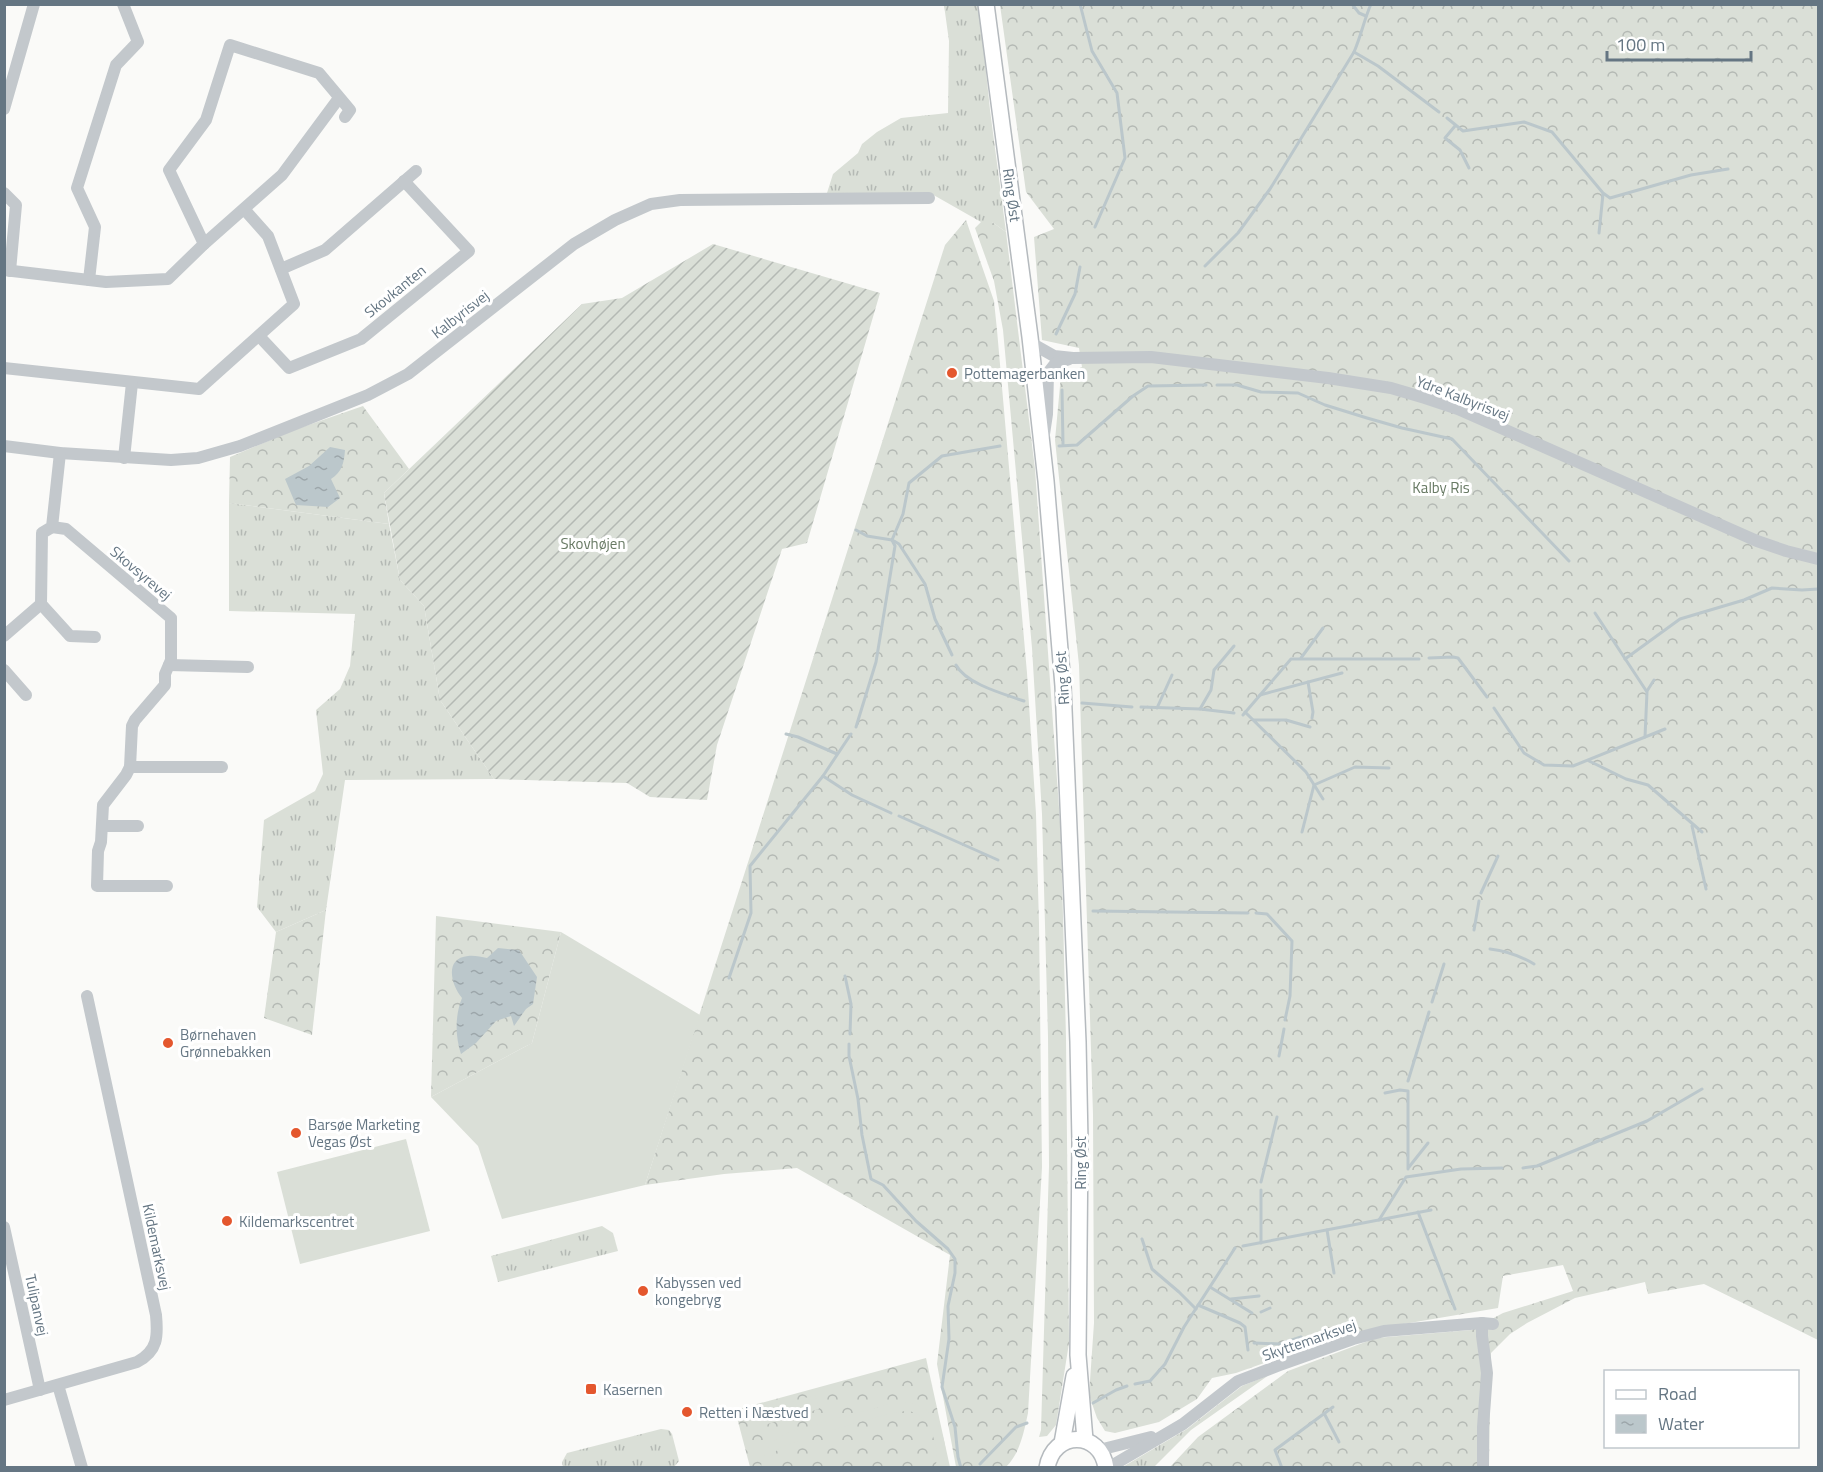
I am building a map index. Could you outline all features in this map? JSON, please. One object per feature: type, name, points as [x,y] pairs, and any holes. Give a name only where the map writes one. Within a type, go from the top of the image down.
[{"type":"main road","name":"Ring Øst","points":[[986,4],[1031,343],[1063,686],[1077,1031],[1080,1142],[1078,1355],[1084,1440]]},
{"type":"main road","name":"Ring Øst","points":[[1062,1443],[1078,1355]]},
{"type":"main road","points":[[1047,1467],[1051,1453],[1062,1443],[1070,1440],[1084,1440],[1099,1450],[1107,1467]]},
{"type":"street","points":[[4,109],[34,4]]},
{"type":"street","points":[[89,280],[95,227],[77,188],[116,65],[138,42],[123,4]]},
{"type":"street","points":[[204,244],[168,170],[206,120],[230,45],[319,74],[350,110],[345,117]]},
{"type":"street","points":[[4,194],[16,205],[7,271],[106,282],[168,279],[282,175],[339,98]]},
{"type":"street","points":[[281,269],[326,250],[416,171]]},
{"type":"street","name":"Skovkanten","points":[[259,336],[289,368],[361,339],[469,251],[404,181]]},
{"type":"street","name":"Kalbyrisvej","points":[[4,446],[60,453],[171,460],[198,458],[222,452],[368,395],[408,374],[574,244],[615,220],[651,204],[680,201],[929,198]]},
{"type":"street","points":[[4,368],[199,389],[294,304],[268,236],[244,209]]},
{"type":"street","name":"Ydre Kalbyrisvej","points":[[1031,343],[1043,352],[1054,356],[1073,358],[1150,357],[1295,373],[1391,388],[1458,409],[1756,541],[1786,552],[1818,559]]},
{"type":"street","name":"Ydre Kalbyrisvej","points":[[1042,444],[1047,414],[1048,373],[1055,364],[1073,358]]},
{"type":"street","points":[[124,458],[132,383]]},
{"type":"street","points":[[60,453],[52,527],[42,532],[40,604],[70,636],[94,637]]},
{"type":"street","name":"Skovsyrevej","points":[[52,527],[66,529],[171,618],[171,660],[165,674],[165,685],[132,726],[130,766]]},
{"type":"street","points":[[4,636],[40,604]]},
{"type":"street","points":[[169,665],[248,667]]},
{"type":"street","points":[[4,670],[26,695]]},
{"type":"street","points":[[167,886],[97,885],[103,805],[126,775],[130,766],[222,767]]},
{"type":"street","points":[[102,826],[138,826]]},
{"type":"street","name":"Kildemarksvej","points":[[4,1400],[137,1362],[147,1357],[157,1338],[156,1315],[87,996]]},
{"type":"street","name":"Tulipanvej","points":[[4,1227],[40,1390]]},
{"type":"street","name":"Skyttemarksvej","points":[[1107,1467],[1183,1424],[1238,1382],[1353,1339],[1384,1331],[1488,1323],[1482,1336],[1487,1373],[1483,1467]]},
{"type":"street","points":[[58,1385],[82,1467]]},
{"type":"street","name":"Skyttemarksvej","points":[[1099,1450],[1164,1434]]},
{"type":"green space","points":[[944,5],[979,5],[1006,232],[992,222],[981,222],[930,193],[827,193],[833,174],[858,153],[862,144],[877,132],[901,118],[948,113],[949,41]]},
{"type":"green space","name":"Kalby Ris","points":[[1000,5],[1818,5],[1818,1340],[1704,1284],[1648,1294],[1645,1282],[1575,1298],[1510,1334],[1491,1353],[1489,1467],[1170,1467],[1198,1437],[1288,1371],[1376,1338],[1471,1330],[1503,1313],[1573,1291],[1563,1265],[1503,1276],[1498,1308],[1374,1329],[1236,1373],[1212,1378],[1197,1399],[1159,1422],[1115,1433],[1105,1431],[1097,1418],[1089,1395],[1094,1323],[1093,1114],[1079,665],[1055,440],[1061,375],[1082,367],[1079,348],[1042,340],[1034,237],[1054,229],[1026,192]]},
{"type":"green space","points":[[966,220],[994,301],[1027,673],[1036,814],[1042,1167],[1028,1413],[1018,1449],[1006,1467],[956,1467],[937,1364],[950,1255],[797,1168],[724,1174],[645,1185],[945,245]]},
{"type":"green space","points":[[981,222],[992,222],[1006,232],[1035,469],[1061,836],[1066,1038],[1069,1343],[1056,1425],[1047,1436],[1039,1437],[1049,1166],[1042,814],[1032,648],[1003,330],[994,281],[975,228]]},
{"type":"green space","name":"Skovhøjen","points":[[713,244],[880,293],[807,543],[782,549],[717,745],[707,800],[650,797],[627,783],[494,779],[440,700],[424,606],[400,580],[384,493],[582,304],[622,298]]},
{"type":"green space","points":[[363,406],[409,469],[384,493],[389,524],[229,503],[230,457],[294,430]]},
{"type":"green space","points":[[229,503],[389,524],[400,580],[424,606],[440,700],[494,779],[345,780],[326,910],[276,932],[257,907],[264,820],[315,791],[323,774],[316,710],[340,689],[350,666],[355,614],[229,611]]},
{"type":"green space","points":[[326,910],[312,1035],[264,1018],[276,932]]},
{"type":"green space","points":[[436,916],[561,932],[532,1043],[431,1097]]},
{"type":"green space","points":[[561,932],[700,1015],[645,1185],[502,1219],[478,1146],[431,1097],[532,1043]]},
{"type":"green space","points":[[406,1139],[430,1231],[300,1264],[277,1172]]},
{"type":"green space","points":[[602,1226],[613,1233],[618,1251],[498,1282],[491,1256]]},
{"type":"green space","points":[[926,1358],[950,1467],[750,1467],[735,1410]]},
{"type":"green space","points":[[1269,1375],[1191,1430],[1154,1467],[1121,1468],[1187,1429],[1242,1386]]},
{"type":"green space","points":[[815,1395],[819,1409],[792,1417],[788,1403]]},
{"type":"green space","points":[[908,1402],[929,1412],[939,1426],[946,1451],[945,1467],[935,1467],[937,1459],[932,1432],[921,1417],[909,1411],[866,1420],[789,1444],[775,1452],[770,1467],[761,1467],[764,1455],[770,1446],[789,1432],[886,1405]]},
{"type":"green space","points":[[786,1403],[790,1418],[760,1426],[757,1412]]},
{"type":"green space","points":[[661,1429],[669,1430],[672,1434],[679,1461],[674,1467],[563,1467],[562,1462],[567,1453]]},
{"type":"water","points":[[330,447],[345,450],[342,467],[331,479],[340,498],[328,507],[296,505],[285,479],[309,466]]},
{"type":"water","points":[[498,948],[519,950],[537,977],[533,1004],[526,1009],[514,1026],[511,1016],[496,1021],[476,1043],[461,1054],[457,1026],[462,998],[453,980],[453,967],[460,958],[473,956],[487,958]]},
{"type":"waterway","points":[[1080,4],[1092,51],[1117,93],[1125,158],[1095,227]]},
{"type":"waterway","points":[[1352,4],[1359,13],[1366,16]]},
{"type":"waterway","points":[[1205,266],[1238,233],[1270,189],[1354,52],[1371,4]]},
{"type":"waterway","points":[[1354,52],[1378,66],[1439,112]]},
{"type":"waterway","points":[[1447,118],[1463,131],[1524,122],[1552,132],[1603,193],[1610,198],[1691,175],[1728,169]]},
{"type":"waterway","points":[[1455,126],[1445,138],[1460,150],[1469,168]]},
{"type":"waterway","points":[[1599,233],[1603,194]]},
{"type":"waterway","points":[[1056,334],[1075,294],[1080,267]]},
{"type":"waterway","points":[[1059,446],[1077,445],[1133,396],[1148,386],[1206,385]]},
{"type":"waterway","points":[[1217,385],[1237,385],[1261,392],[1298,393],[1325,405],[1367,418],[1452,439],[1569,561]]},
{"type":"waterway","points":[[1062,390],[1063,444]]},
{"type":"waterway","points":[[856,530],[867,536],[892,540],[903,514],[909,483],[942,456],[1000,446]]},
{"type":"waterway","points":[[856,727],[876,662],[895,546],[892,540]]},
{"type":"waterway","points":[[894,541],[899,544],[925,584],[935,619],[952,655]]},
{"type":"waterway","points":[[1625,659],[1680,619],[1744,600],[1772,588],[1818,589]]},
{"type":"waterway","points":[[1595,613],[1647,692],[1645,737]]},
{"type":"waterway","points":[[1301,658],[1323,628]]},
{"type":"waterway","points":[[1200,709],[1211,690],[1214,670],[1234,646]]},
{"type":"waterway","points":[[1429,658],[1458,658],[1487,697]]},
{"type":"waterway","points":[[1243,715],[1291,659],[1419,659]]},
{"type":"waterway","points":[[956,665],[961,672],[977,683],[1024,701]]},
{"type":"waterway","points":[[1260,695],[1342,673]]},
{"type":"waterway","points":[[1157,708],[1172,675]]},
{"type":"waterway","points":[[1647,691],[1654,680]]},
{"type":"waterway","points":[[1308,682],[1312,718]]},
{"type":"waterway","points":[[1082,703],[1132,707]]},
{"type":"waterway","points":[[1141,707],[1200,709],[1234,713]]},
{"type":"waterway","points":[[1494,708],[1524,753],[1544,765],[1573,766],[1665,729]]},
{"type":"waterway","points":[[1245,712],[1306,772],[1323,799]]},
{"type":"waterway","points":[[1254,720],[1286,720],[1310,727]]},
{"type":"waterway","points":[[786,734],[837,754]]},
{"type":"waterway","points":[[729,978],[751,913],[750,866],[823,776],[851,734]]},
{"type":"waterway","points":[[1589,761],[1626,779],[1648,785],[1702,832]]},
{"type":"waterway","points":[[1302,832],[1314,785],[1355,767],[1389,768]]},
{"type":"waterway","points":[[823,776],[852,795],[891,813]]},
{"type":"waterway","points":[[899,816],[998,860]]},
{"type":"waterway","points":[[1692,826],[1706,889]]},
{"type":"waterway","points":[[1481,893],[1498,856]]},
{"type":"waterway","points":[[1474,930],[1479,901]]},
{"type":"waterway","points":[[1093,911],[1248,913]]},
{"type":"waterway","points":[[1256,913],[1267,914],[1292,941],[1290,996],[1285,1020]]},
{"type":"waterway","points":[[1490,949],[1513,954],[1534,964]]},
{"type":"waterway","points":[[1432,1002],[1444,964]]},
{"type":"waterway","points":[[845,976],[851,1004],[850,1034]]},
{"type":"waterway","points":[[1408,1081],[1429,1012]]},
{"type":"waterway","points":[[1279,1056],[1284,1029]]},
{"type":"waterway","points":[[849,1044],[849,1056],[871,1179],[883,1185],[916,1221],[948,1249],[955,1259],[955,1273],[948,1306],[949,1339],[942,1387],[955,1427],[961,1468]]},
{"type":"waterway","points":[[1523,1168],[1537,1166],[1647,1121],[1702,1089]]},
{"type":"waterway","points":[[1385,1093],[1408,1091],[1408,1169]]},
{"type":"waterway","points":[[1261,1182],[1277,1117]]},
{"type":"waterway","points":[[1409,1167],[1428,1143]]},
{"type":"waterway","points":[[1379,1220],[1406,1177],[1461,1169],[1502,1168]]},
{"type":"waterway","points":[[1261,1190],[1261,1243]]},
{"type":"waterway","points":[[1243,1246],[1431,1210]]},
{"type":"waterway","points":[[1418,1212],[1455,1309]]},
{"type":"waterway","points":[[1327,1230],[1334,1273]]},
{"type":"waterway","points":[[1142,1239],[1152,1269],[1196,1309]]},
{"type":"waterway","points":[[1135,1384],[1150,1381],[1165,1364],[1184,1327],[1235,1248]]},
{"type":"waterway","points":[[1210,1287],[1252,1313]]},
{"type":"waterway","points":[[1231,1299],[1259,1296]]},
{"type":"waterway","points":[[1198,1305],[1245,1327],[1248,1350]]},
{"type":"waterway","points":[[1261,1312],[1270,1308]]},
{"type":"waterway","points":[[1254,1343],[1280,1344],[1301,1337]]},
{"type":"waterway","points":[[1093,1403],[1127,1386]]},
{"type":"waterway","points":[[1282,1468],[1275,1450],[1333,1407]]},
{"type":"waterway","points":[[1325,1415],[1339,1442]]},
{"type":"waterway","points":[[980,1464],[1016,1427],[1027,1423]]},
{"type":"place","name":"Pottemagerbanken","points":[[952,373]]},
{"type":"place","name":"Børnehaven Grønnebakken","points":[[168,1043]]},
{"type":"place","name":"Barsøe Marketing Vegas Øst","points":[[296,1133]]},
{"type":"place","name":"Kildemarkscentret","points":[[227,1221]]},
{"type":"place","name":"Kabyssen ved kongebryg","points":[[643,1291]]},
{"type":"place","name":"Kasernen","points":[[591,1389]]},
{"type":"place","name":"Retten i Næstved","points":[[687,1412]]}]
